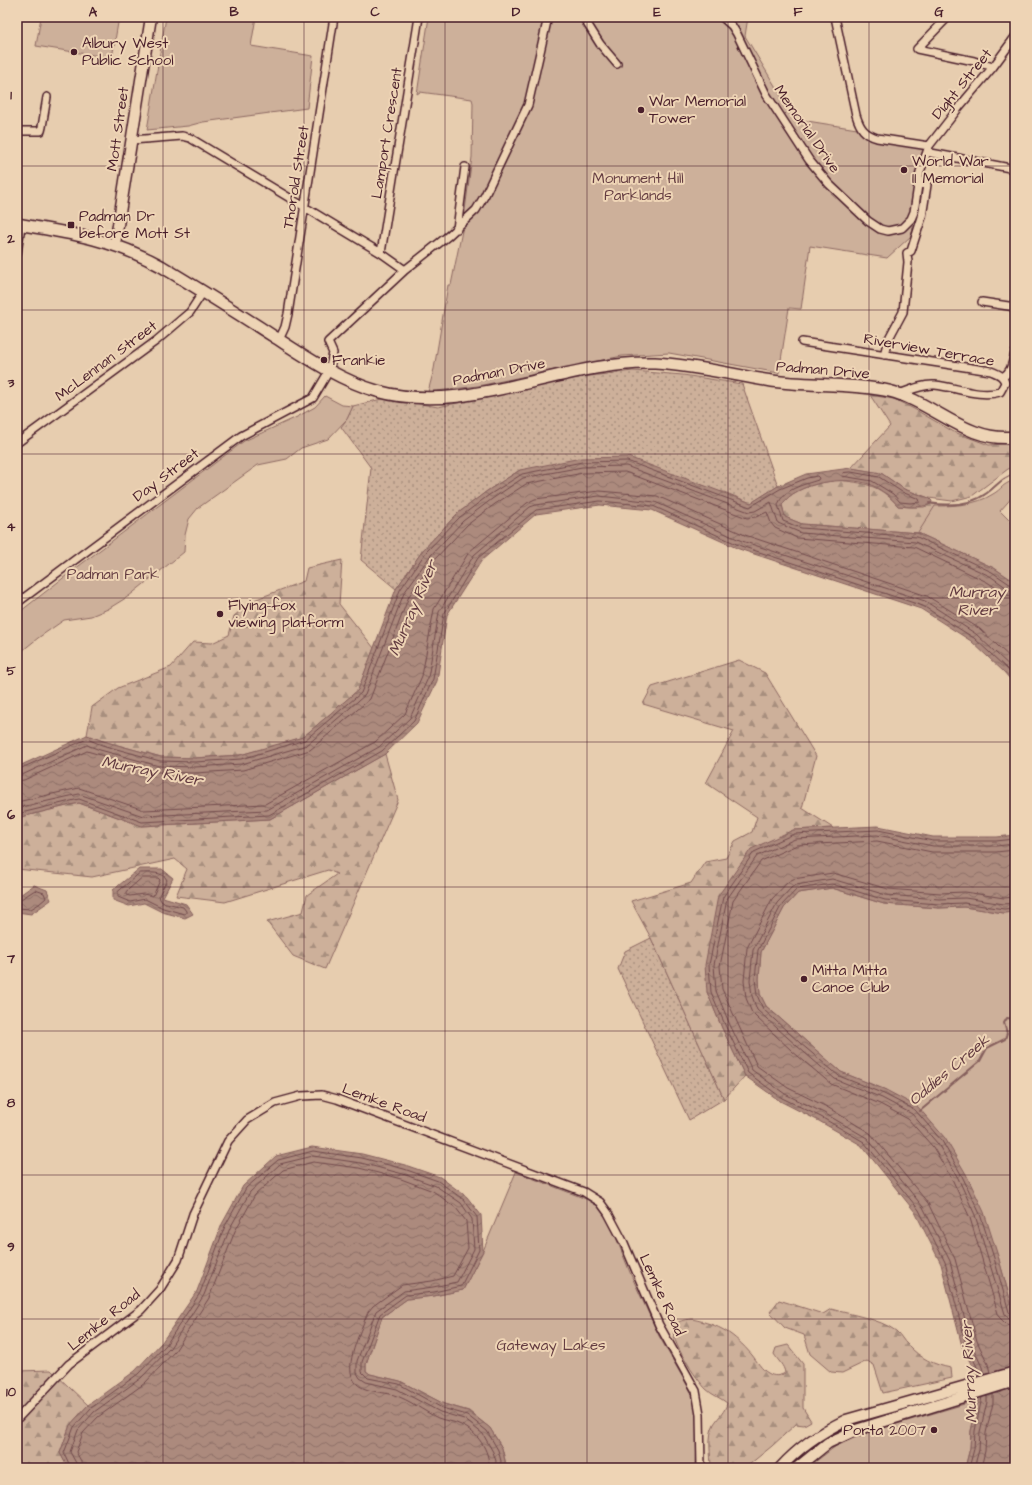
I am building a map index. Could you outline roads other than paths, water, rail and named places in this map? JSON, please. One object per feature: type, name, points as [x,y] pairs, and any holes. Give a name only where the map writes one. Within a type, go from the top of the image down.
[{"type":"main road","name":"Mott Street","points":[[115,244],[151,17]]},
{"type":"main road","name":"Padman Drive","points":[[19,224],[84,235],[115,244],[150,260],[329,371],[377,391],[403,396],[428,398],[463,396],[622,364],[638,363],[688,366],[771,381],[868,388],[899,394],[974,433],[998,438],[1015,437]]},
{"type":"main road","points":[[797,1468],[834,1440],[856,1430],[1015,1372]]},
{"type":"main road","points":[[781,1467],[811,1440],[831,1427],[862,1414],[1015,1381]]},
{"type":"street","name":"Thorold Street","points":[[279,340],[285,327],[288,314],[334,17]]},
{"type":"street","name":"Lamport Crescent","points":[[382,253],[419,17]]},
{"type":"street","points":[[329,371],[333,353],[328,342],[405,270],[457,229],[476,210],[524,117],[532,92],[548,17]]},
{"type":"street","points":[[583,17],[600,44],[617,64]]},
{"type":"street","name":"Memorial Drive","points":[[722,17],[737,34],[766,94],[809,160],[829,184],[868,221],[884,231],[895,231],[902,228],[911,218],[914,212],[922,166],[929,148]]},
{"type":"street","points":[[835,17],[856,115],[860,127],[864,132],[869,136],[929,148],[931,153],[1010,168]]},
{"type":"street","points":[[948,17],[917,49],[974,61],[993,67]]},
{"type":"street","name":"Dight Street","points":[[929,148],[960,106],[993,67],[1015,37]]},
{"type":"street","points":[[17,131],[41,131],[47,97]]},
{"type":"street","points":[[132,140],[174,136],[190,138],[382,253],[405,270]]},
{"type":"street","points":[[457,229],[465,167]]},
{"type":"street","points":[[884,355],[888,340],[902,312],[908,262],[907,253],[911,251],[922,217],[926,185],[918,183]]},
{"type":"street","points":[[17,254],[19,224]]},
{"type":"street","name":"McLennan Street","points":[[17,443],[156,341],[190,312],[203,292]]},
{"type":"street","points":[[982,302],[1015,307]]},
{"type":"street","name":"Riverview Terrace","points":[[802,342],[998,373],[1003,377],[1005,383],[1000,392],[996,393],[968,392],[935,385],[921,386],[899,394]]},
{"type":"street","points":[[1003,377],[1011,368],[1015,353]]},
{"type":"street","name":"Day Street","points":[[17,603],[240,436],[313,398],[329,371]]},
{"type":"street","name":"Lemke Road","points":[[17,1419],[69,1364],[141,1310],[160,1289],[178,1260],[193,1214],[228,1141],[247,1120],[275,1103],[301,1096],[322,1095],[352,1104],[584,1192],[600,1202],[624,1243],[659,1324],[696,1391],[700,1414],[701,1468]]},
{"type":"water","name":"Murray River","points":[[628,457],[751,503],[778,486],[806,474],[851,468],[881,473],[904,489],[929,498],[932,501],[931,504],[914,507],[898,506],[886,494],[871,485],[861,482],[836,481],[810,486],[798,491],[789,497],[782,505],[785,517],[802,524],[918,533],[994,568],[1015,582],[1015,685],[1004,672],[971,641],[921,609],[739,549],[652,510],[600,505],[536,514],[482,560],[447,615],[437,681],[417,723],[385,754],[270,819],[142,826],[79,803],[17,818],[17,767],[87,735],[161,757],[195,758],[240,755],[303,737],[358,690],[396,589],[423,550],[457,514],[487,491],[520,470],[581,458]]},
{"type":"water","name":"Murray River","points":[[878,826],[933,837],[997,837],[1015,835],[1015,912],[1004,913],[964,907],[939,908],[884,904],[832,888],[798,893],[784,908],[761,952],[759,979],[760,994],[766,1006],[841,1072],[886,1090],[918,1107],[945,1138],[966,1174],[984,1212],[1015,1317],[1015,1468],[965,1468],[978,1400],[974,1370],[962,1346],[941,1264],[915,1212],[861,1145],[780,1101],[745,1076],[707,992],[705,965],[718,896],[751,849],[793,830]]},
{"type":"water","points":[[139,869],[162,869],[173,878],[163,897],[186,904],[193,914],[185,918],[162,912],[144,903],[129,906],[113,900],[113,890]]},
{"type":"water","points":[[34,885],[47,890],[51,900],[31,914],[17,912],[17,897]]},
{"type":"water","points":[[312,1147],[362,1154],[405,1165],[440,1177],[467,1197],[481,1215],[483,1251],[463,1290],[434,1296],[407,1299],[382,1317],[366,1364],[366,1371],[370,1374],[400,1381],[444,1404],[468,1411],[490,1428],[502,1448],[505,1461],[504,1468],[68,1468],[60,1453],[70,1425],[88,1405],[135,1371],[162,1342],[197,1291],[222,1224],[243,1186],[276,1156]]},
{"type":"waterway","points":[[929,503],[959,504],[974,500],[987,493],[1003,480],[1015,474]]},
{"type":"waterway","name":"Oddies Creek","points":[[920,1111],[980,1061],[987,1048],[1005,1039],[1007,1033],[1004,1023],[1007,1018],[1015,1019]]},
{"type":"place","name":"Albury West Public School","points":[[74,52]]},
{"type":"place","name":"War Memorial Tower","points":[[641,110]]},
{"type":"place","name":"World War II Memorial","points":[[904,170]]},
{"type":"place","name":"Padman Dr before Mott St","points":[[71,225]]},
{"type":"place","name":"Frankie","points":[[324,360]]},
{"type":"place","name":"Flying-fox viewing platform","points":[[220,614]]},
{"type":"place","name":"Mitta Mitta Canoe Club","points":[[804,979]]},
{"type":"place","name":"Porta 2007","points":[[934,1430]]},
{"type":"park label","name":"Monument Hill Parklands","points":[[638,186]]},
{"type":"park label","name":"Padman Park","points":[[113,574]]},
{"type":"park label","name":"Gateway Lakes","points":[[551,1345]]}]
